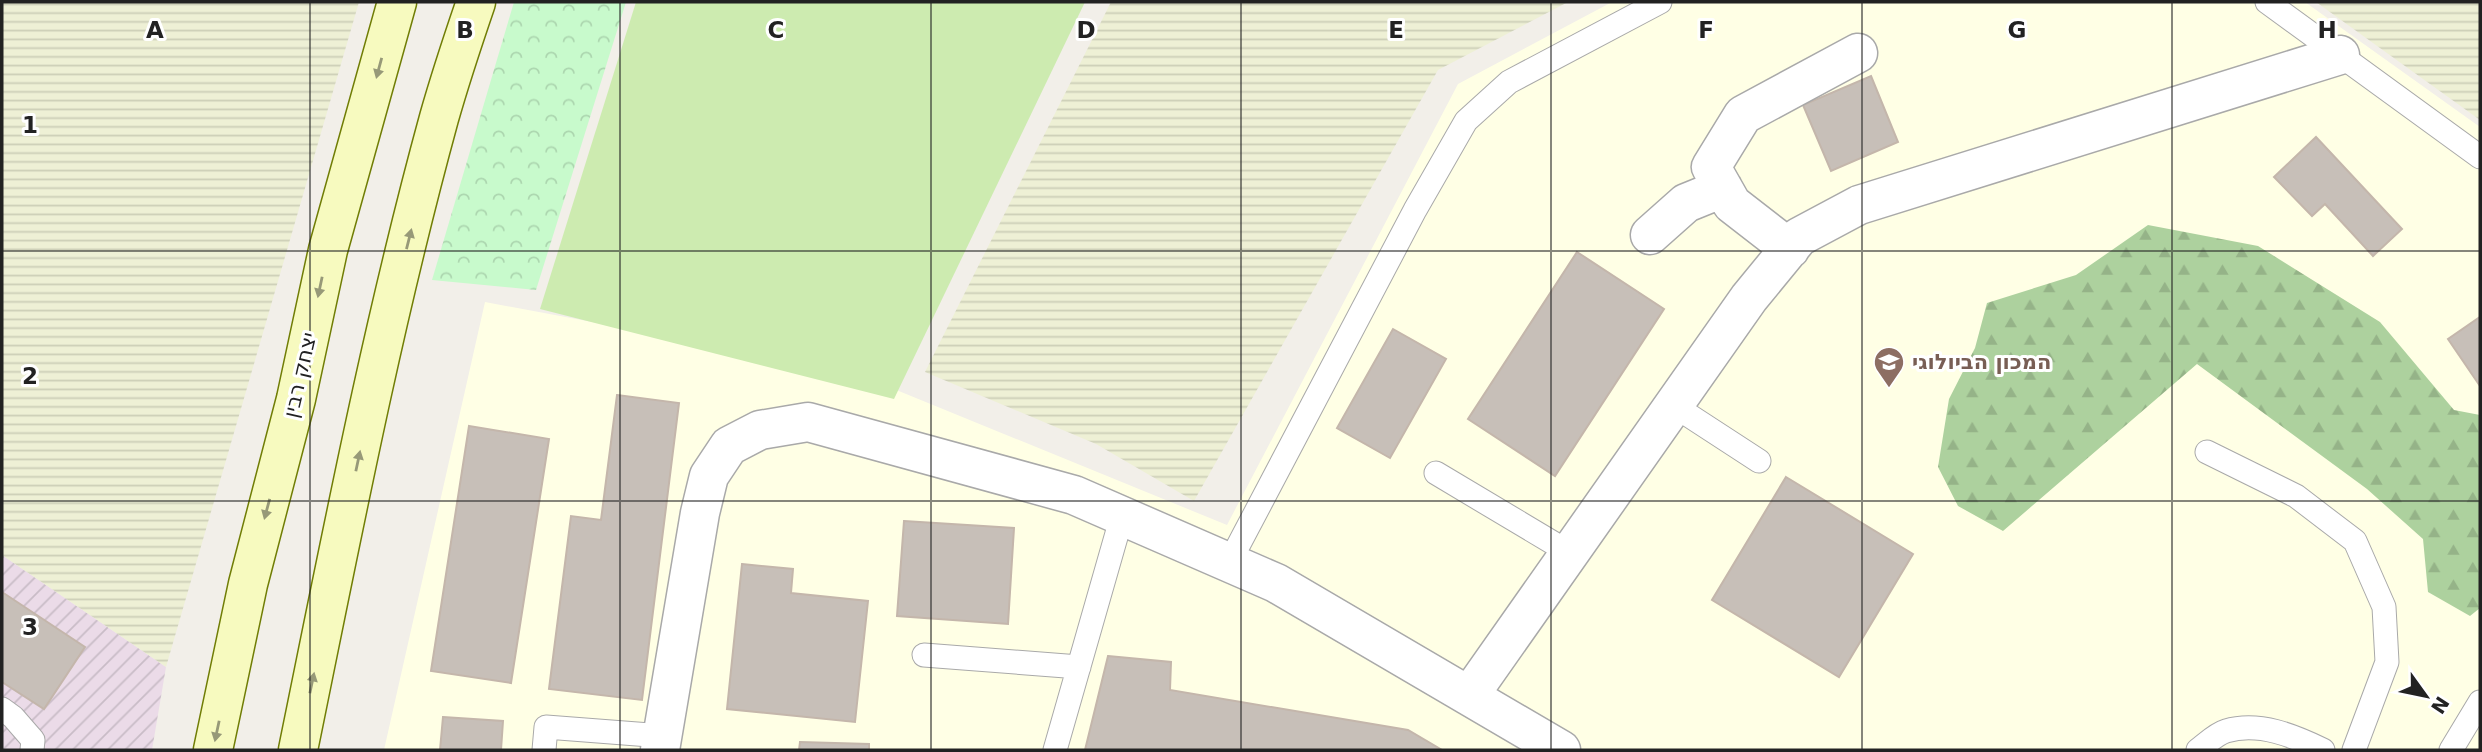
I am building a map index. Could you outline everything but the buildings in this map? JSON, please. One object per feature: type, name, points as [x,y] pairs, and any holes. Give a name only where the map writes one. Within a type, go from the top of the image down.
[{"type":"main road","name":"יצחק רבין","points":[[213,750],[247,584],[296,399],[328,250],[397,2]]},
{"type":"main road","points":[[298,750],[343,528],[395,295],[439,117],[475,2]]},
{"type":"street","points":[[1790,249],[1732,204],[1711,167],[1743,115],[1858,53]]},
{"type":"street","points":[[1469,696],[1749,298],[1798,237],[1859,205],[2340,55]]},
{"type":"street","points":[[1650,234],[1686,203],[1723,188]]},
{"type":"street","points":[[662,743],[699,513],[709,476],[729,446],[760,430],[808,422],[1074,495],[1276,583],[1561,750]]},
{"type":"lane","points":[[1229,563],[1415,209],[1466,121],[1509,82],[1660,2]]},
{"type":"lane","points":[[2267,2],[2480,157]]},
{"type":"lane","points":[[1673,405],[1759,461]]},
{"type":"lane","points":[[2207,452],[2296,496],[2355,541],[2384,607],[2387,662],[2354,750]]},
{"type":"lane","points":[[1436,473],[1570,553]]},
{"type":"lane","points":[[1055,750],[1122,516]]},
{"type":"lane","points":[[924,655],[1079,667]]},
{"type":"lane","points":[[2451,750],[2480,702]]},
{"type":"lane","points":[[2,709],[13,717],[39,747]]},
{"type":"lane","points":[[544,750],[546,727],[662,743]]},
{"type":"lane","points":[[2198,750],[2224,732],[2262,727],[2323,750]]},
{"type":"shaded area","points":[[2,2],[359,2],[166,667],[2,555]]},
{"type":"shaded area","points":[[1111,2],[1568,2],[1438,70],[1194,501],[1096,444],[925,372]]},
{"type":"shaded area","name":"המכון הביולוגי","points":[[1612,2],[2305,2],[2480,127],[2480,750],[384,750],[485,302],[845,369],[1227,525],[1458,84]]},
{"type":"shaded area","points":[[2316,2],[2480,2],[2480,120]]},
{"type":"shaded area","points":[[2,555],[166,667],[152,750],[2,750]]},
{"type":"green space","points":[[514,2],[626,2],[536,290],[432,280]]},
{"type":"green space","points":[[636,2],[1085,2],[894,399],[540,309]]},
{"type":"green space","points":[[2148,225],[2258,246],[2380,322],[2454,410],[2480,415],[2480,608],[2470,616],[2428,592],[2423,539],[2367,489],[2197,364],[2003,531],[1958,506],[1938,467],[1949,399],[1975,348],[1987,303],[2076,275]]},
{"type":"place","name":"המכון הביולוגי","points":[[1889,389]]}]
